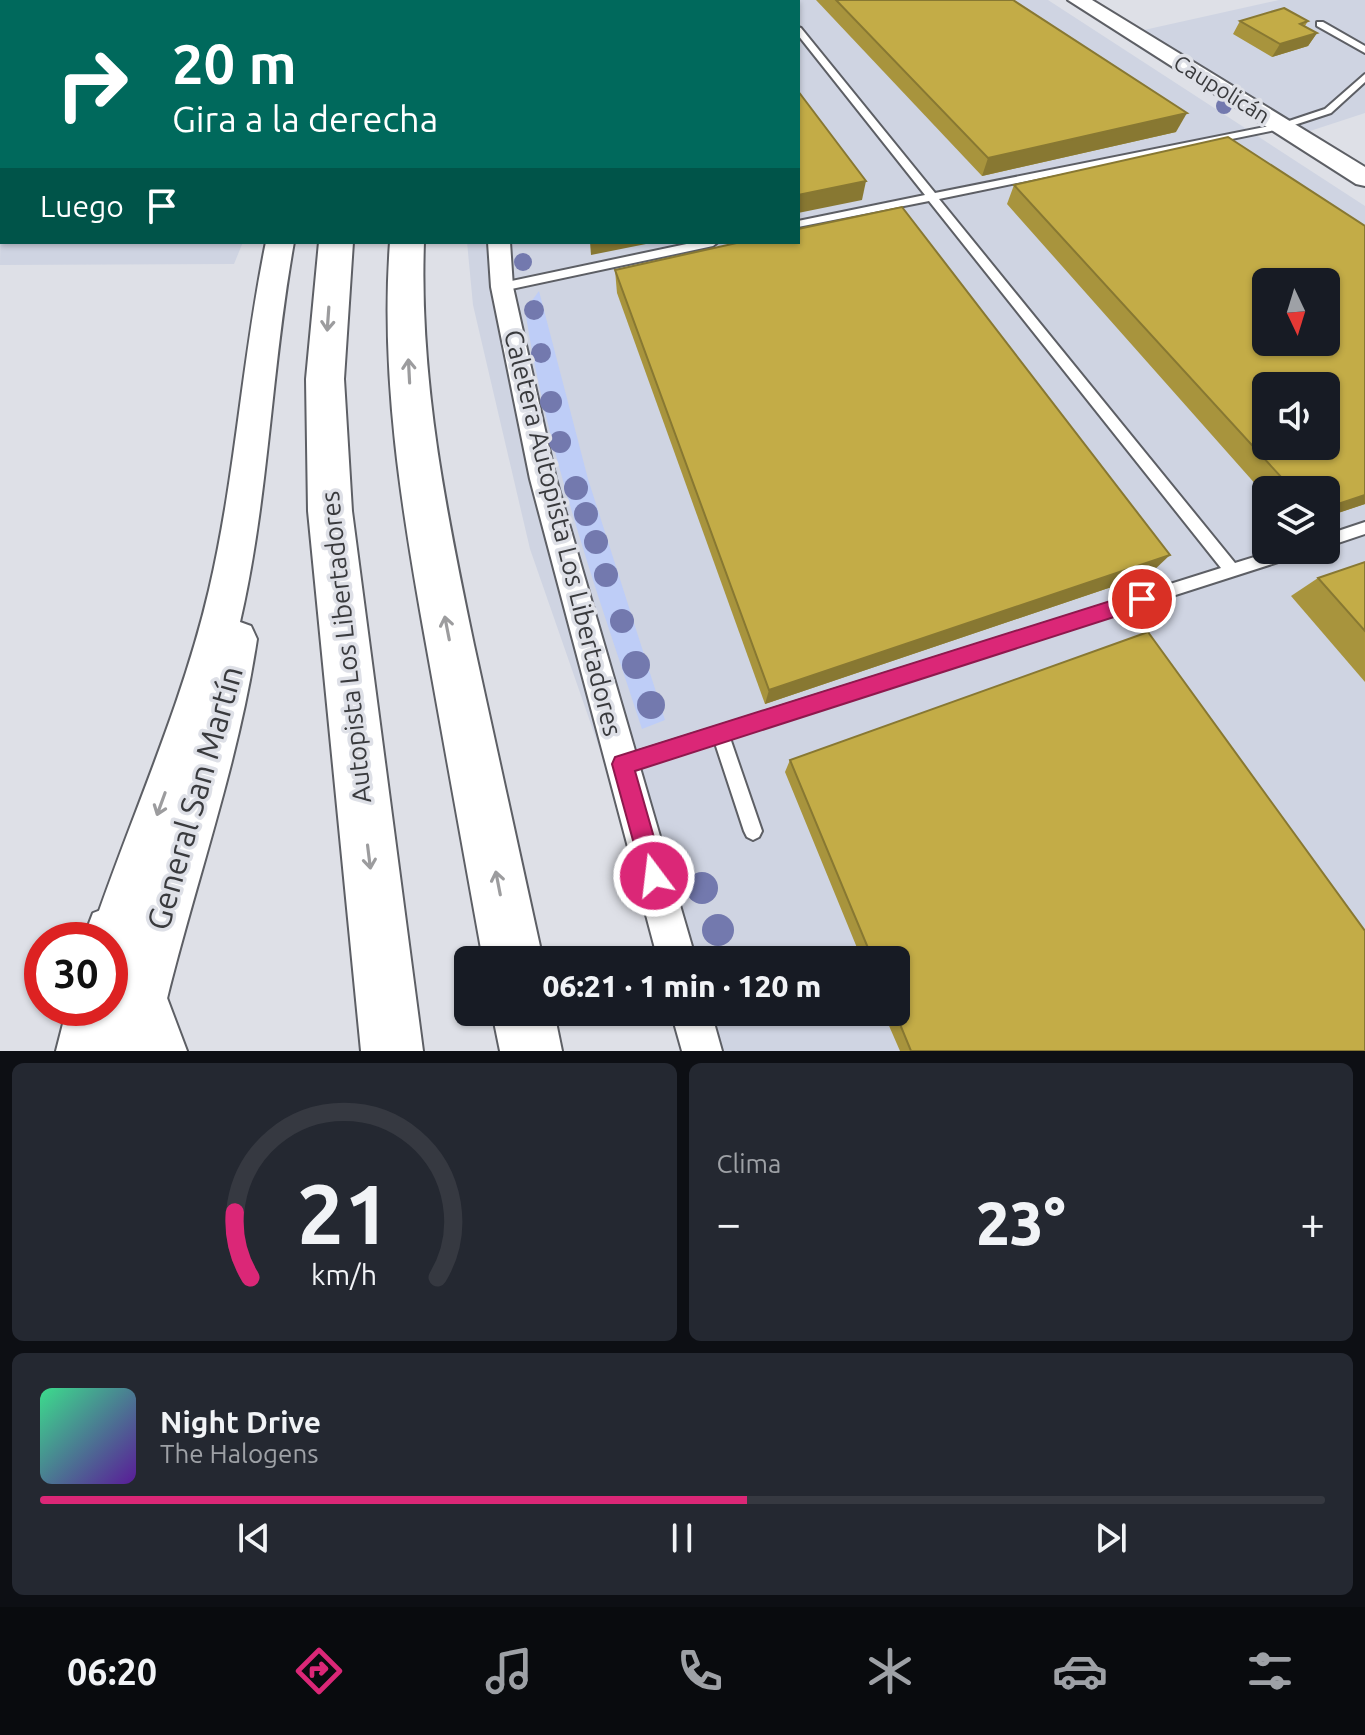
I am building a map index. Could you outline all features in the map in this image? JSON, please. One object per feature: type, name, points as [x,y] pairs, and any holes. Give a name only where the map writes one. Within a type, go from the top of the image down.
[{"type":"highway","name":"Autopista Los Libertadores","points":[[336,244],[325,379],[328,483],[337,586],[392,1051]]},
{"type":"highway","points":[[407,244],[405,282],[410,387],[419,469],[434,564],[510,946]]},
{"type":"highway","points":[[526,1026],[531,1051]]},
{"type":"street","name":"Caupolicán","points":[[1078,0],[1365,178]]},
{"type":"street","name":"General San Martín","points":[[119,922],[202,691],[218,635],[238,542],[265,323],[280,244]]},
{"type":"street","name":"Caletera Autopista Los Libertadores","points":[[499,244],[502,287],[543,479],[673,946]]},
{"type":"street","name":"General San Martín","points":[[82,1051],[129,1029],[205,784],[230,687],[241,609],[238,542]]},
{"type":"street","points":[[695,1026],[702,1051]]},
{"type":"lane","points":[[1320,24],[1365,50]]},
{"type":"lane","points":[[800,33],[1232,571]]},
{"type":"lane","points":[[800,224],[1282,126],[1328,111],[1365,77]]},
{"type":"lane","points":[[502,287],[704,244]]},
{"type":"lane","points":[[1340,536],[1365,528]]},
{"type":"lane","points":[[623,764],[1254,564]]},
{"type":"lane","points":[[720,733],[753,831]]},
{"type":"shaded area","points":[[800,0],[1048,0],[1365,206],[1365,1051],[704,1051],[696,1026],[910,1026],[910,946],[668,946],[530,549],[473,305],[467,244],[800,244]]},
{"type":"shaded area","points":[[1279,0],[1365,0],[1365,113],[1307,132],[1144,30]]},
{"type":"shaded area","points":[[0,244],[242,244],[234,264],[0,265]]},
{"type":"shaded area","points":[[539,291],[588,479],[665,720],[642,729],[575,522],[546,417],[525,310]]},
{"type":"building","points":[[836,0],[1013,0],[1187,113],[988,158]]},
{"type":"building","points":[[1284,8],[1308,21],[1300,24],[1317,33],[1280,44],[1240,21]]},
{"type":"building","points":[[800,94],[866,181],[800,195]]},
{"type":"building","points":[[1228,137],[1365,226],[1365,495],[1340,503],[1340,476],[1280,476],[1266,460],[1340,460],[1340,372],[1252,372],[1252,445],[1014,185]]},
{"type":"building","points":[[902,207],[1170,555],[769,690],[615,270],[732,244],[800,244],[800,229]]},
{"type":"building","points":[[1365,562],[1365,631],[1318,578]]},
{"type":"building","points":[[1148,632],[1365,931],[1365,1051],[911,1051],[901,1026],[910,1026],[910,946],[867,946],[790,760]]},
{"type":"route","points":[[654,876],[623,764],[1142,599]]}]
